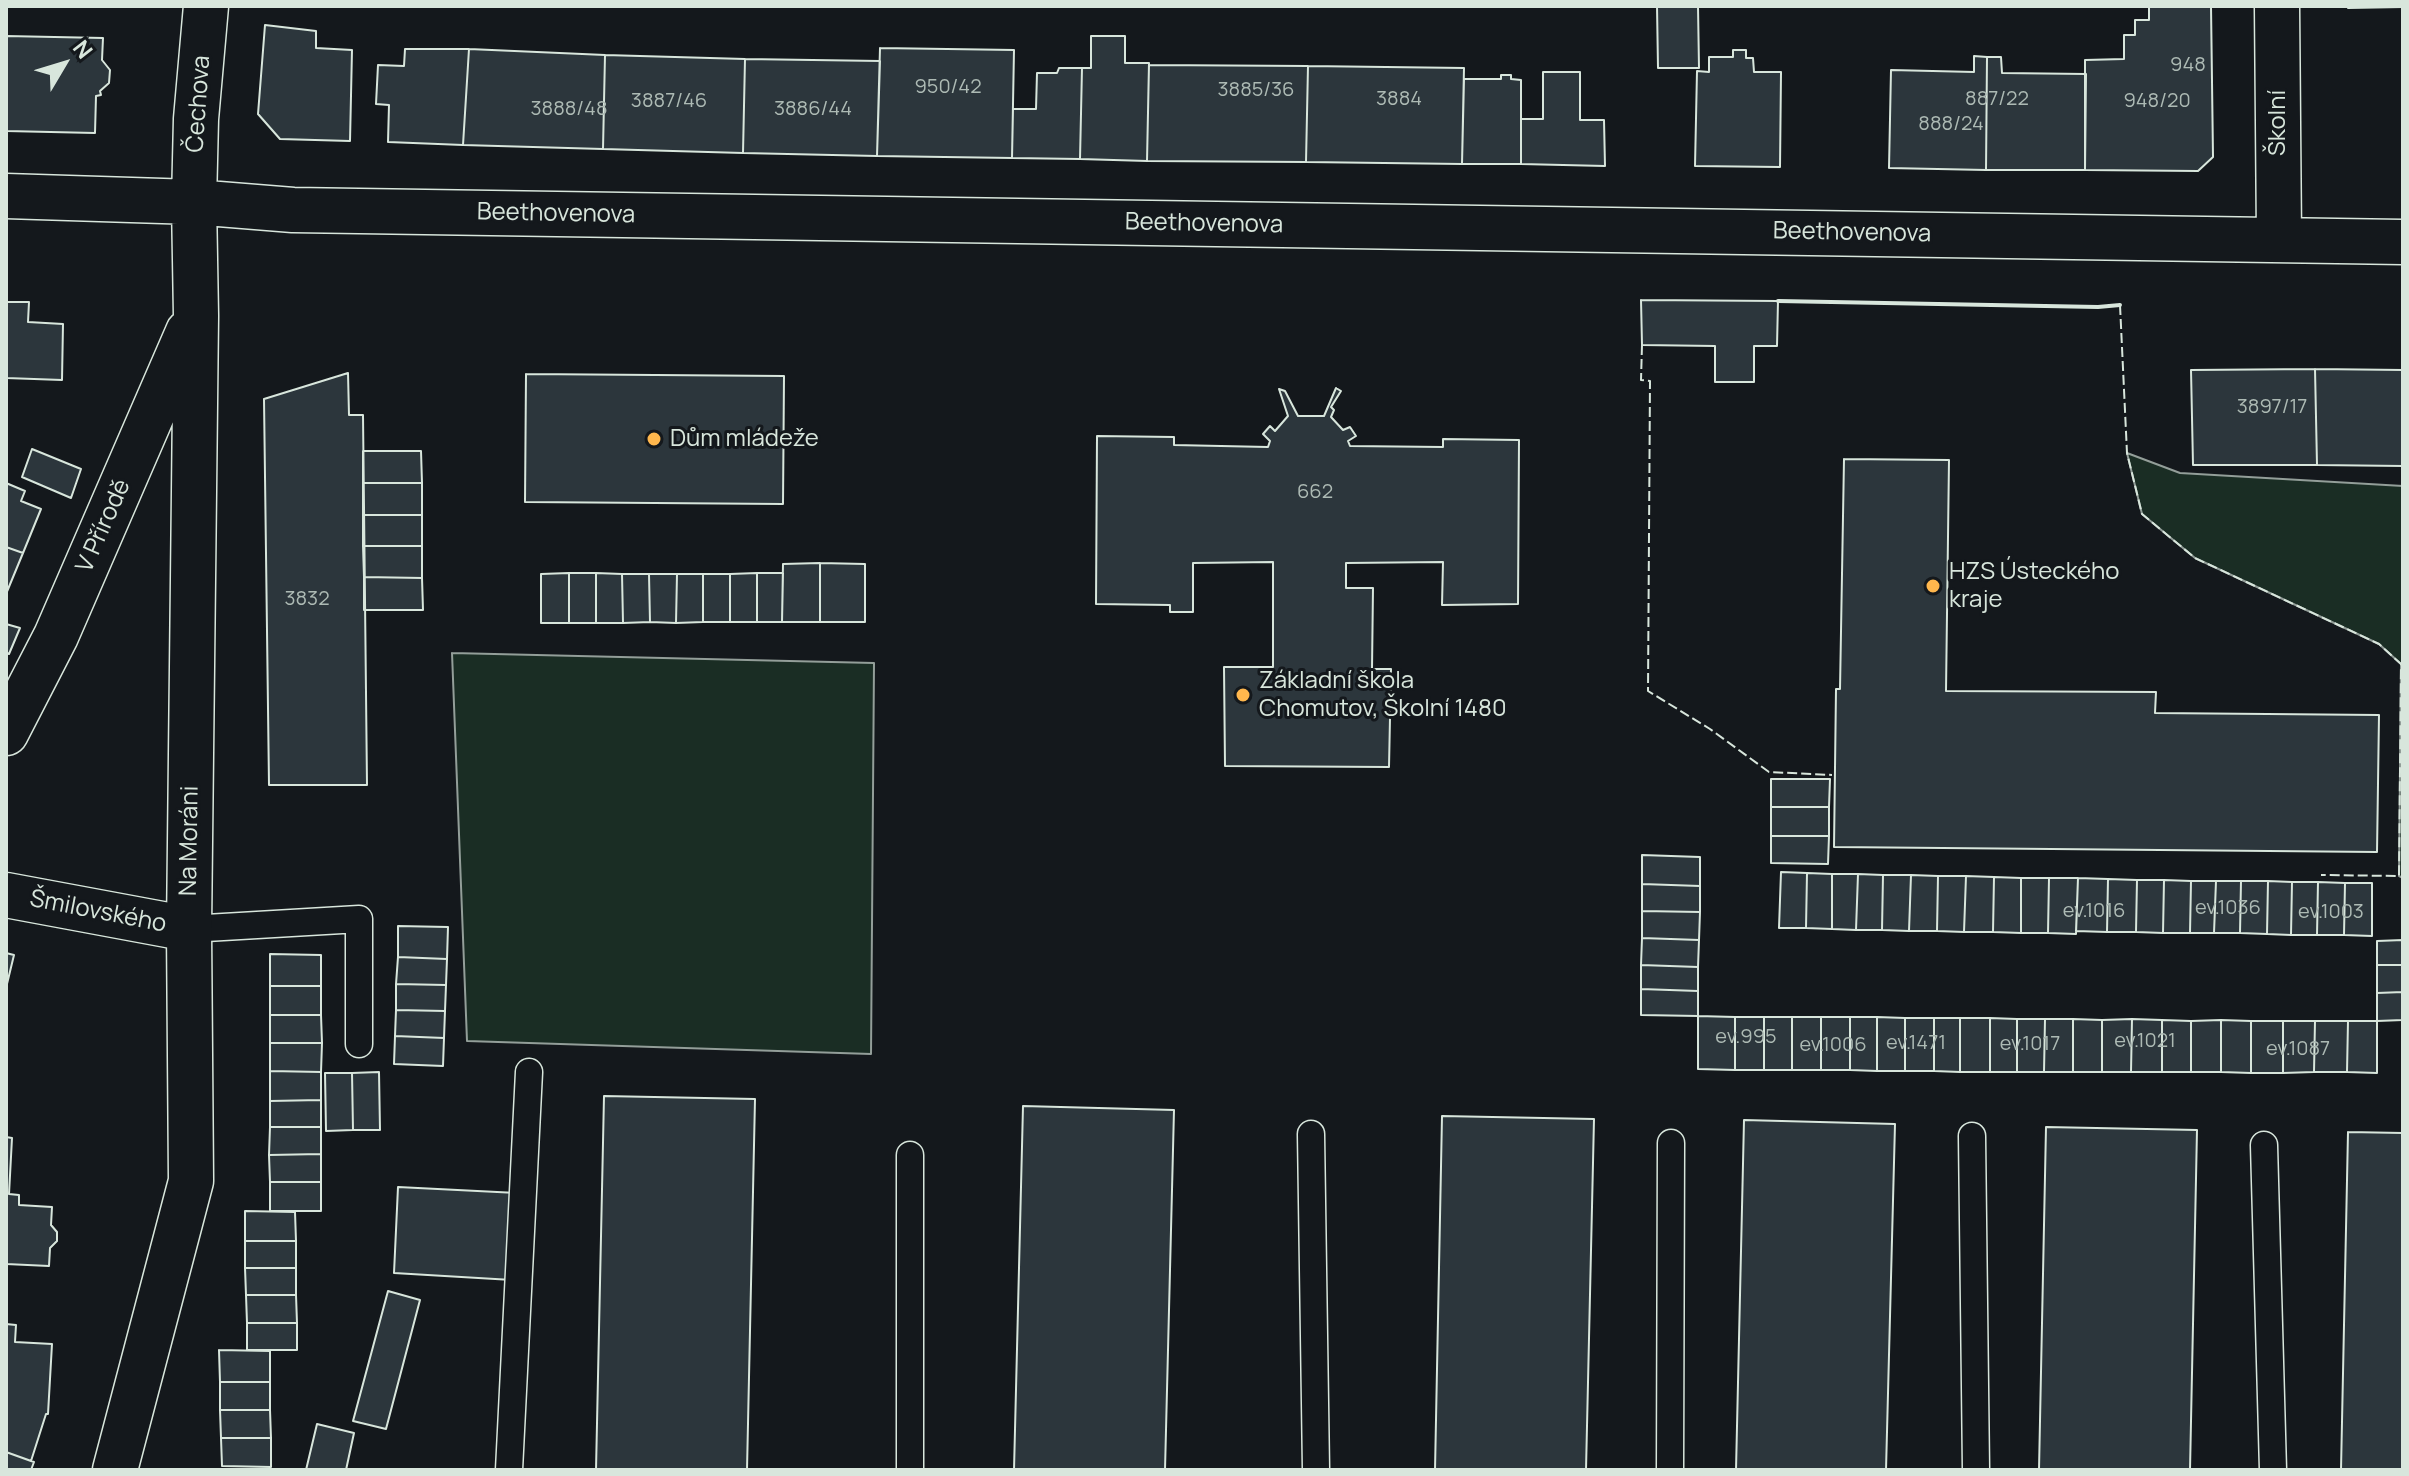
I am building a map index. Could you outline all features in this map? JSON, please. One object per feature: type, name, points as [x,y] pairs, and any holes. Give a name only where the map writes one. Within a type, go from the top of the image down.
[{"type":"street","name":"Čechova","points":[[194,202],[196,119],[206,6]]},
{"type":"street","name":"Školní","points":[[2277,6],[2279,239]]},
{"type":"street","name":"Beethovenova","points":[[6,196],[194,202],[293,210],[2403,242]]},
{"type":"street","name":"Na Moráni","points":[[115,1470],[191,1181],[189,929],[196,316],[194,202]]},
{"type":"street","name":"V Přírodě","points":[[6,733],[56,636],[196,316]]},
{"type":"street","name":"Šmilovského","points":[[6,895],[189,929]]},
{"type":"lane","points":[[189,929],[359,919],[359,1044]]},
{"type":"lane","points":[[509,1470],[529,1072]]},
{"type":"lane","points":[[1311,1134],[1316,1470]]},
{"type":"lane","points":[[1972,1136],[1976,1470]]},
{"type":"lane","points":[[1670,1470],[1671,1143]]},
{"type":"lane","points":[[2264,1145],[2273,1470]]},
{"type":"lane","points":[[910,1155],[910,1470]]},
{"type":"green space","points":[[2127,453],[2180,473],[2403,486],[2403,878],[2399,876],[2401,664],[2379,644],[2195,558],[2142,514]]},
{"type":"green space","points":[[452,653],[874,663],[871,1054],[467,1041]]},
{"type":"building","points":[[1657,6],[1698,6],[1699,68],[1658,68]]},
{"type":"building","points":[[2149,6],[2211,6],[2213,157],[2198,171],[2085,170],[2085,60],[2124,59],[2124,35],[2135,35],[2135,20],[2149,20]]},
{"type":"building","points":[[2403,6],[2403,7],[2348,8]]},
{"type":"building","points":[[265,25],[316,31],[316,48],[352,50],[350,141],[280,139],[258,114]]},
{"type":"building","points":[[6,36],[103,38],[102,60],[110,70],[109,83],[100,91],[101,95],[96,96],[95,133],[6,131]]},
{"type":"building","points":[[1091,36],[1125,36],[1125,63],[1149,63],[1147,161],[1080,159],[1082,68],[1091,68]]},
{"type":"building","points":[[880,48],[1014,50],[1012,158],[877,156]]},
{"type":"building","points":[[405,49],[469,49],[463,145],[388,142],[389,105],[376,104],[378,65],[404,66]]},
{"type":"building","points":[[469,49],[605,55],[603,149],[463,145]]},
{"type":"building","points":[[1733,50],[1746,50],[1746,58],[1753,58],[1754,72],[1781,72],[1780,167],[1695,166],[1697,71],[1709,72],[1709,57],[1733,57]]},
{"type":"building","points":[[605,55],[745,59],[743,153],[603,149]]},
{"type":"building","points":[[1974,56],[1987,57],[1986,170],[1889,168],[1891,70],[1974,72]]},
{"type":"building","points":[[1987,57],[2001,57],[2002,73],[2086,74],[2085,170],[1986,170]]},
{"type":"building","points":[[745,59],[880,61],[877,156],[743,153]]},
{"type":"building","points":[[1149,65],[1308,66],[1306,162],[1147,161]]},
{"type":"building","points":[[1308,66],[1464,68],[1462,164],[1306,162]]},
{"type":"building","points":[[1059,68],[1082,68],[1080,159],[1012,158],[1013,109],[1036,109],[1037,73],[1057,73]]},
{"type":"building","points":[[1543,72],[1580,72],[1580,120],[1604,120],[1605,166],[1521,164],[1521,119],[1543,119]]},
{"type":"building","points":[[1501,75],[1511,75],[1511,79],[1521,80],[1521,164],[1462,164],[1464,79],[1501,79]]},
{"type":"building","points":[[1641,300],[1778,301],[1777,346],[1754,346],[1754,382],[1715,382],[1715,346],[1642,345]]},
{"type":"building","points":[[6,302],[29,302],[28,322],[63,324],[62,380],[6,378]]},
{"type":"building","points":[[2315,369],[2317,465],[2193,465],[2191,370]]},
{"type":"building","points":[[2315,369],[2403,370],[2403,466],[2317,465]]},
{"type":"building","points":[[348,373],[349,415],[363,415],[367,785],[269,785],[264,399]]},
{"type":"building","name":"Dům mládeže","points":[[526,374],[784,376],[783,504],[525,502]]},
{"type":"building","points":[[1336,388],[1341,391],[1331,407],[1334,410],[1331,417],[1343,430],[1350,427],[1356,436],[1348,441],[1350,446],[1443,447],[1443,439],[1519,440],[1518,604],[1442,605],[1443,562],[1346,563],[1346,588],[1373,588],[1372,669],[1391,669],[1389,767],[1225,766],[1224,667],[1273,667],[1273,562],[1193,563],[1193,612],[1170,612],[1170,605],[1096,604],[1097,436],[1174,437],[1174,445],[1268,447],[1270,441],[1263,434],[1270,426],[1275,431],[1288,416],[1279,389],[1285,391],[1298,416],[1324,416]]},
{"type":"building","points":[[32,449],[81,469],[71,498],[22,477]]},
{"type":"building","points":[[363,451],[421,451],[422,483],[363,483]]},
{"type":"building","points":[[1844,459],[1949,460],[1946,691],[2156,692],[2155,713],[2379,715],[2377,852],[1834,847]]},
{"type":"building","points":[[6,483],[25,491],[21,501],[41,509],[23,553],[6,547]]},
{"type":"building","points":[[363,483],[422,483],[422,515],[363,515]]},
{"type":"building","points":[[363,515],[422,515],[422,546],[363,546]]},
{"type":"building","points":[[363,546],[422,546],[422,578],[364,577]]},
{"type":"building","points":[[6,547],[23,553],[6,594]]},
{"type":"building","points":[[820,563],[820,622],[782,622],[783,564]]},
{"type":"building","points":[[820,563],[865,564],[865,622],[820,622]]},
{"type":"building","points":[[569,573],[569,623],[541,623],[541,574]]},
{"type":"building","points":[[569,573],[596,573],[596,623],[569,623]]},
{"type":"building","points":[[596,573],[622,574],[623,623],[596,623]]},
{"type":"building","points":[[757,573],[757,622],[730,622],[730,574]]},
{"type":"building","points":[[757,573],[783,573],[782,622],[757,622]]},
{"type":"building","points":[[622,574],[649,574],[650,622],[623,623]]},
{"type":"building","points":[[649,574],[677,574],[676,623],[650,622]]},
{"type":"building","points":[[677,574],[703,574],[703,622],[676,623]]},
{"type":"building","points":[[703,574],[730,574],[730,622],[703,622]]},
{"type":"building","points":[[364,577],[422,578],[423,610],[364,610]]},
{"type":"building","points":[[6,624],[20,628],[9,654],[6,653]]},
{"type":"building","points":[[1771,779],[1830,779],[1829,807],[1771,807]]},
{"type":"building","points":[[1771,807],[1829,807],[1829,836],[1771,836]]},
{"type":"building","points":[[1771,836],[1829,836],[1828,864],[1771,863]]},
{"type":"building","points":[[1642,855],[1700,857],[1700,886],[1642,884]]},
{"type":"building","points":[[1781,872],[1807,873],[1806,928],[1779,928]]},
{"type":"building","points":[[1807,873],[1832,874],[1832,929],[1806,928]]},
{"type":"building","points":[[1832,874],[1858,874],[1856,930],[1832,929]]},
{"type":"building","points":[[1858,874],[1883,875],[1882,930],[1856,930]]},
{"type":"building","points":[[1883,875],[1911,875],[1909,931],[1882,930]]},
{"type":"building","points":[[1911,875],[1938,876],[1937,931],[1909,931]]},
{"type":"building","points":[[1938,876],[1966,876],[1964,932],[1937,931]]},
{"type":"building","points":[[1966,876],[1994,877],[1993,932],[1964,932]]},
{"type":"building","points":[[1994,877],[2021,878],[2021,933],[1993,932]]},
{"type":"building","points":[[2021,878],[2049,878],[2048,933],[2021,933]]},
{"type":"building","points":[[2049,878],[2078,878],[2076,934],[2048,933]]},
{"type":"building","points":[[2078,878],[2108,879],[2107,932],[2076,931]]},
{"type":"building","points":[[2108,879],[2137,880],[2136,932],[2107,932]]},
{"type":"building","points":[[2137,880],[2164,880],[2163,933],[2136,932]]},
{"type":"building","points":[[2164,880],[2191,881],[2190,933],[2163,933]]},
{"type":"building","points":[[2191,881],[2216,881],[2214,933],[2190,933]]},
{"type":"building","points":[[2216,881],[2241,881],[2240,933],[2214,933]]},
{"type":"building","points":[[2241,881],[2268,881],[2267,934],[2240,933]]},
{"type":"building","points":[[2268,881],[2292,882],[2291,935],[2267,934]]},
{"type":"building","points":[[2292,882],[2318,882],[2317,935],[2291,935]]},
{"type":"building","points":[[2318,882],[2345,883],[2344,935],[2317,935]]},
{"type":"building","points":[[2345,883],[2372,883],[2372,936],[2344,935]]},
{"type":"building","points":[[1642,884],[1700,886],[1700,912],[1642,911]]},
{"type":"building","points":[[1642,911],[1700,912],[1699,940],[1642,938]]},
{"type":"building","points":[[398,926],[448,927],[447,959],[398,957]]},
{"type":"building","points":[[1642,938],[1699,940],[1698,967],[1641,965]]},
{"type":"building","points":[[2403,940],[2403,965],[2377,965],[2377,941]]},
{"type":"building","points":[[6,953],[14,955],[6,988]]},
{"type":"building","points":[[270,954],[321,955],[321,986],[270,986]]},
{"type":"building","points":[[398,957],[447,959],[446,985],[396,984]]},
{"type":"building","points":[[1641,965],[1698,967],[1698,991],[1641,989]]},
{"type":"building","points":[[2377,965],[2403,965],[2403,992],[2377,993]]},
{"type":"building","points":[[396,984],[446,985],[445,1011],[396,1010]]},
{"type":"building","points":[[270,986],[321,986],[321,1015],[270,1015]]},
{"type":"building","points":[[1641,989],[1698,991],[1698,1016],[1641,1015]]},
{"type":"building","points":[[2403,992],[2403,1020],[2377,1021],[2377,993]]},
{"type":"building","points":[[396,1010],[445,1011],[444,1038],[395,1036]]},
{"type":"building","points":[[270,1015],[321,1015],[322,1043],[270,1043]]},
{"type":"building","points":[[1698,1016],[1735,1017],[1735,1070],[1698,1069]]},
{"type":"building","points":[[1735,1017],[1764,1017],[1764,1070],[1735,1070]]},
{"type":"building","points":[[1764,1017],[1792,1017],[1792,1070],[1764,1070]]},
{"type":"building","points":[[1792,1017],[1821,1017],[1821,1070],[1792,1070]]},
{"type":"building","points":[[1821,1017],[1850,1017],[1850,1070],[1821,1070]]},
{"type":"building","points":[[1850,1017],[1877,1017],[1877,1071],[1850,1070]]},
{"type":"building","points":[[1877,1017],[1905,1018],[1905,1071],[1877,1071]]},
{"type":"building","points":[[1905,1018],[1934,1018],[1934,1071],[1905,1071]]},
{"type":"building","points":[[1934,1018],[1960,1018],[1960,1072],[1934,1071]]},
{"type":"building","points":[[1960,1018],[1990,1018],[1990,1072],[1960,1072]]},
{"type":"building","points":[[1990,1018],[2017,1019],[2017,1072],[1990,1072]]},
{"type":"building","points":[[2017,1019],[2045,1019],[2044,1072],[2017,1072]]},
{"type":"building","points":[[2045,1019],[2073,1019],[2073,1072],[2044,1072]]},
{"type":"building","points":[[2073,1019],[2102,1020],[2102,1072],[2073,1072]]},
{"type":"building","points":[[2132,1019],[2162,1020],[2162,1072],[2131,1072]]},
{"type":"building","points":[[2132,1019],[2131,1072],[2102,1072],[2102,1020]]},
{"type":"building","points":[[2162,1020],[2191,1021],[2191,1072],[2162,1072]]},
{"type":"building","points":[[2221,1020],[2251,1021],[2251,1073],[2221,1072]]},
{"type":"building","points":[[2221,1020],[2221,1072],[2191,1072],[2191,1021]]},
{"type":"building","points":[[2251,1021],[2283,1021],[2283,1073],[2251,1073]]},
{"type":"building","points":[[2283,1021],[2315,1021],[2314,1072],[2283,1073]]},
{"type":"building","points":[[2315,1021],[2348,1021],[2347,1072],[2314,1072]]},
{"type":"building","points":[[2348,1021],[2377,1021],[2377,1073],[2347,1072]]},
{"type":"building","points":[[395,1036],[444,1038],[443,1066],[394,1064]]},
{"type":"building","points":[[270,1043],[322,1043],[321,1072],[270,1071]]},
{"type":"building","points":[[270,1071],[321,1072],[321,1100],[270,1101]]},
{"type":"building","points":[[379,1072],[380,1130],[353,1130],[352,1073]]},
{"type":"building","points":[[325,1073],[352,1073],[353,1130],[326,1131]]},
{"type":"building","points":[[604,1096],[755,1099],[747,1470],[596,1470]]},
{"type":"building","points":[[321,1100],[321,1127],[270,1127],[270,1101]]},
{"type":"building","points":[[1023,1106],[1174,1110],[1165,1470],[1014,1470]]},
{"type":"building","points":[[1442,1116],[1594,1119],[1586,1470],[1435,1470]]},
{"type":"building","points":[[1744,1120],[1895,1124],[1886,1470],[1736,1470]]},
{"type":"building","points":[[270,1127],[321,1127],[321,1154],[269,1155]]},
{"type":"building","points":[[2046,1127],[2197,1130],[2190,1470],[2039,1470]]},
{"type":"building","points":[[2348,1132],[2403,1133],[2403,1470],[2341,1470]]},
{"type":"building","points":[[6,1137],[12,1138],[9,1194],[19,1195],[19,1205],[52,1207],[51,1225],[57,1232],[57,1241],[50,1248],[49,1266],[6,1264]]},
{"type":"building","points":[[321,1154],[321,1182],[270,1182],[269,1155]]},
{"type":"building","points":[[270,1182],[321,1182],[321,1211],[270,1211]]},
{"type":"building","points":[[398,1187],[517,1193],[512,1280],[394,1273]]},
{"type":"building","points":[[245,1211],[295,1212],[296,1241],[245,1241]]},
{"type":"building","points":[[245,1241],[296,1241],[296,1268],[245,1268]]},
{"type":"building","points":[[245,1268],[296,1268],[296,1295],[246,1295]]},
{"type":"building","points":[[388,1291],[420,1300],[386,1429],[353,1421]]},
{"type":"building","points":[[246,1295],[296,1295],[297,1323],[247,1323]]},
{"type":"building","points":[[247,1323],[297,1323],[297,1350],[247,1350]]},
{"type":"building","points":[[6,1324],[16,1325],[15,1342],[52,1344],[48,1414],[31,1461],[6,1452]]},
{"type":"building","points":[[219,1350],[270,1351],[270,1382],[220,1382]]},
{"type":"building","points":[[220,1382],[270,1382],[270,1410],[220,1410]]},
{"type":"building","points":[[220,1410],[270,1410],[271,1438],[221,1438]]},
{"type":"building","points":[[317,1424],[354,1433],[346,1470],[306,1470]]},
{"type":"building","points":[[221,1438],[271,1438],[271,1467],[222,1466]]},
{"type":"building","points":[[6,1452],[34,1462],[31,1470],[6,1470]]},
{"type":"fence","points":[[2120,305],[2127,453],[2142,514],[2195,558],[2379,644],[2401,664],[2399,876],[2321,875]]},
{"type":"fence","points":[[1642,345],[1641,380],[1650,381],[1648,691],[1710,729],[1769,772],[1832,775]]},
{"type":"wall","points":[[1778,301],[2120,305]]},
{"type":"place","name":"Dům mládeže","points":[[654,439]]},
{"type":"place","name":"HZS Ústeckého kraje","points":[[1933,586]]},
{"type":"place","name":"Základní škola Chomutov, Školní 1480","points":[[1243,695]]}]
